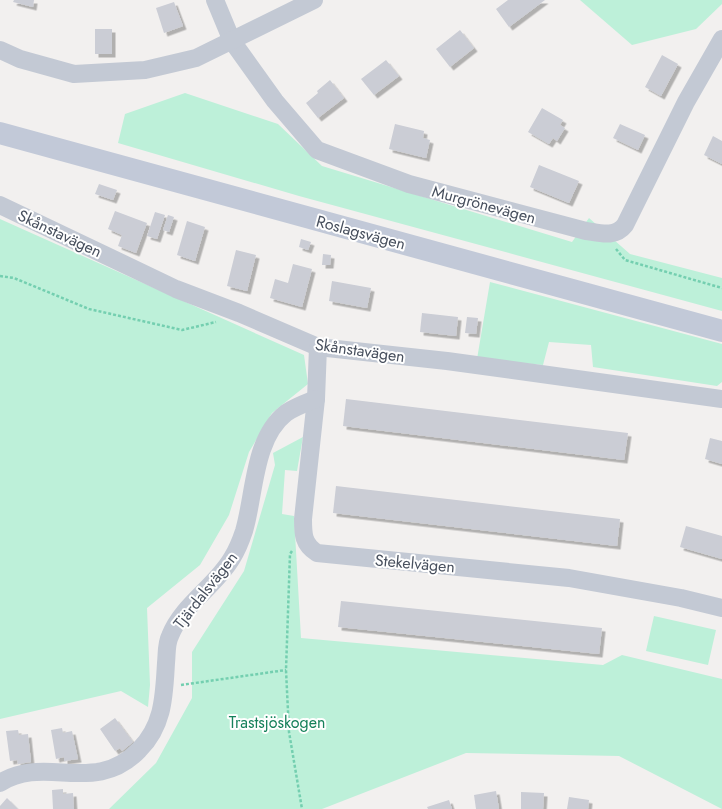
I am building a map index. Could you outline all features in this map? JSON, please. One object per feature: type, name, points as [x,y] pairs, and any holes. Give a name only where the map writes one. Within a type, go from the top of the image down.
[{"type":"main road","name":"Roslagsvägen","points":[[0,133],[722,331]]},
{"type":"street","name":"Murgrönevägen","points":[[215,0],[232,41],[275,100],[317,150],[409,184],[578,229],[610,234]]},
{"type":"street","points":[[0,50],[20,59],[74,74],[144,70],[196,58],[314,0]]},
{"type":"street","points":[[610,234],[620,231],[625,225],[686,102],[722,39]]},
{"type":"street","name":"Skånstavägen","points":[[0,205],[176,289],[239,312],[318,347],[455,362],[722,399]]},
{"type":"street","points":[[303,536],[303,519],[316,399],[318,347]]},
{"type":"street","name":"Tjärdalsvägen","points":[[0,783],[9,777],[30,771],[92,774],[117,766],[132,757],[140,749],[157,725],[163,704],[169,636],[180,617],[217,578],[238,548],[248,516],[258,464],[270,434],[287,412],[316,399]]},
{"type":"street","name":"Stekelvägen","points":[[303,536],[309,547],[317,553],[324,555],[569,578],[681,598],[722,608]]},
{"type":"path","points":[[610,234],[614,247],[625,260],[722,288]]},
{"type":"path","points":[[0,276],[14,278],[89,309],[182,330],[210,325],[239,312]]},
{"type":"path","points":[[302,809],[289,732],[286,670],[290,554],[303,536]]},
{"type":"path","points":[[164,687],[286,670]]},
{"type":"green space","points":[[580,0],[722,0],[722,4],[696,29],[632,45]]},
{"type":"green space","points":[[185,93],[278,124],[322,166],[572,242],[589,218],[630,254],[722,278],[722,311],[299,196],[118,143],[125,114]]},
{"type":"green space","points":[[0,219],[304,355],[308,384],[272,413],[249,452],[229,515],[200,565],[147,608],[150,685],[148,707],[121,691],[0,719]]},
{"type":"green space","points":[[490,282],[722,344],[722,382],[717,386],[593,367],[591,345],[549,342],[543,365],[477,359]]},
{"type":"green space","name":"Trastsjöskogen","points":[[303,437],[297,471],[285,470],[282,514],[294,516],[301,638],[603,665],[622,655],[722,679],[722,809],[619,756],[466,753],[322,809],[109,809],[156,763],[192,698],[192,652],[244,571],[275,465],[273,453]]},
{"type":"green space","points":[[654,616],[716,630],[708,665],[646,651]]},
{"type":"building","points":[[14,0],[34,0],[33,7],[13,2]]},
{"type":"building","points":[[508,0],[545,0],[509,27],[496,9]]},
{"type":"building","points":[[174,2],[183,26],[164,33],[156,8]]},
{"type":"building","points":[[95,29],[112,29],[112,54],[95,54]]},
{"type":"building","points":[[460,30],[474,48],[450,67],[436,49]]},
{"type":"building","points":[[662,55],[678,64],[661,96],[645,87]]},
{"type":"building","points":[[386,60],[399,76],[374,95],[361,79]]},
{"type":"building","points":[[330,80],[344,98],[318,118],[306,103]]},
{"type":"building","points":[[542,108],[563,120],[560,125],[565,128],[557,141],[553,138],[549,144],[528,132]]},
{"type":"building","points":[[395,124],[424,131],[423,138],[430,140],[426,158],[389,149]]},
{"type":"building","points":[[620,124],[645,135],[638,150],[613,138]]},
{"type":"building","points":[[713,136],[722,141],[722,164],[704,155]]},
{"type":"building","points":[[539,165],[579,181],[569,203],[530,187]]},
{"type":"building","points":[[99,184],[117,190],[113,200],[95,194]]},
{"type":"building","points":[[115,211],[147,223],[136,253],[118,246],[122,235],[108,229]]},
{"type":"building","points":[[155,212],[165,215],[157,239],[147,236]]},
{"type":"building","points":[[168,215],[174,217],[169,232],[163,230]]},
{"type":"building","points":[[187,221],[205,227],[195,261],[177,255]]},
{"type":"building","points":[[301,239],[311,242],[308,250],[299,247]]},
{"type":"building","points":[[236,250],[256,255],[247,291],[227,286]]},
{"type":"building","points":[[323,254],[331,255],[330,265],[322,265]]},
{"type":"building","points":[[293,264],[312,269],[302,307],[270,298],[275,279],[288,283]]},
{"type":"building","points":[[332,281],[371,288],[367,308],[329,301]]},
{"type":"building","points":[[422,313],[458,317],[456,336],[420,332]]},
{"type":"building","points":[[467,317],[478,318],[476,334],[465,333]]},
{"type":"building","points":[[346,399],[628,433],[624,460],[343,426]]},
{"type":"building","points":[[710,438],[722,441],[722,464],[705,459]]},
{"type":"building","points":[[336,486],[620,519],[617,546],[333,513]]},
{"type":"building","points":[[686,526],[722,536],[722,559],[680,547]]},
{"type":"building","points":[[341,601],[602,628],[599,654],[338,627]]},
{"type":"building","points":[[115,718],[133,742],[122,751],[120,748],[115,751],[100,729]]},
{"type":"building","points":[[62,728],[63,733],[72,731],[78,759],[64,761],[64,757],[56,759],[51,730]]},
{"type":"building","points":[[18,730],[19,735],[28,734],[31,762],[18,764],[17,760],[10,761],[6,731]]},
{"type":"building","points":[[63,789],[63,794],[73,793],[74,809],[53,809],[52,790]]},
{"type":"building","points":[[496,791],[499,809],[476,809],[474,795]]},
{"type":"building","points":[[521,792],[544,793],[543,809],[521,809]]},
{"type":"building","points":[[569,797],[589,800],[588,809],[567,809]]},
{"type":"building","points":[[7,798],[18,809],[0,809],[0,806]]},
{"type":"building","points":[[449,800],[452,809],[428,809],[427,807]]}]
